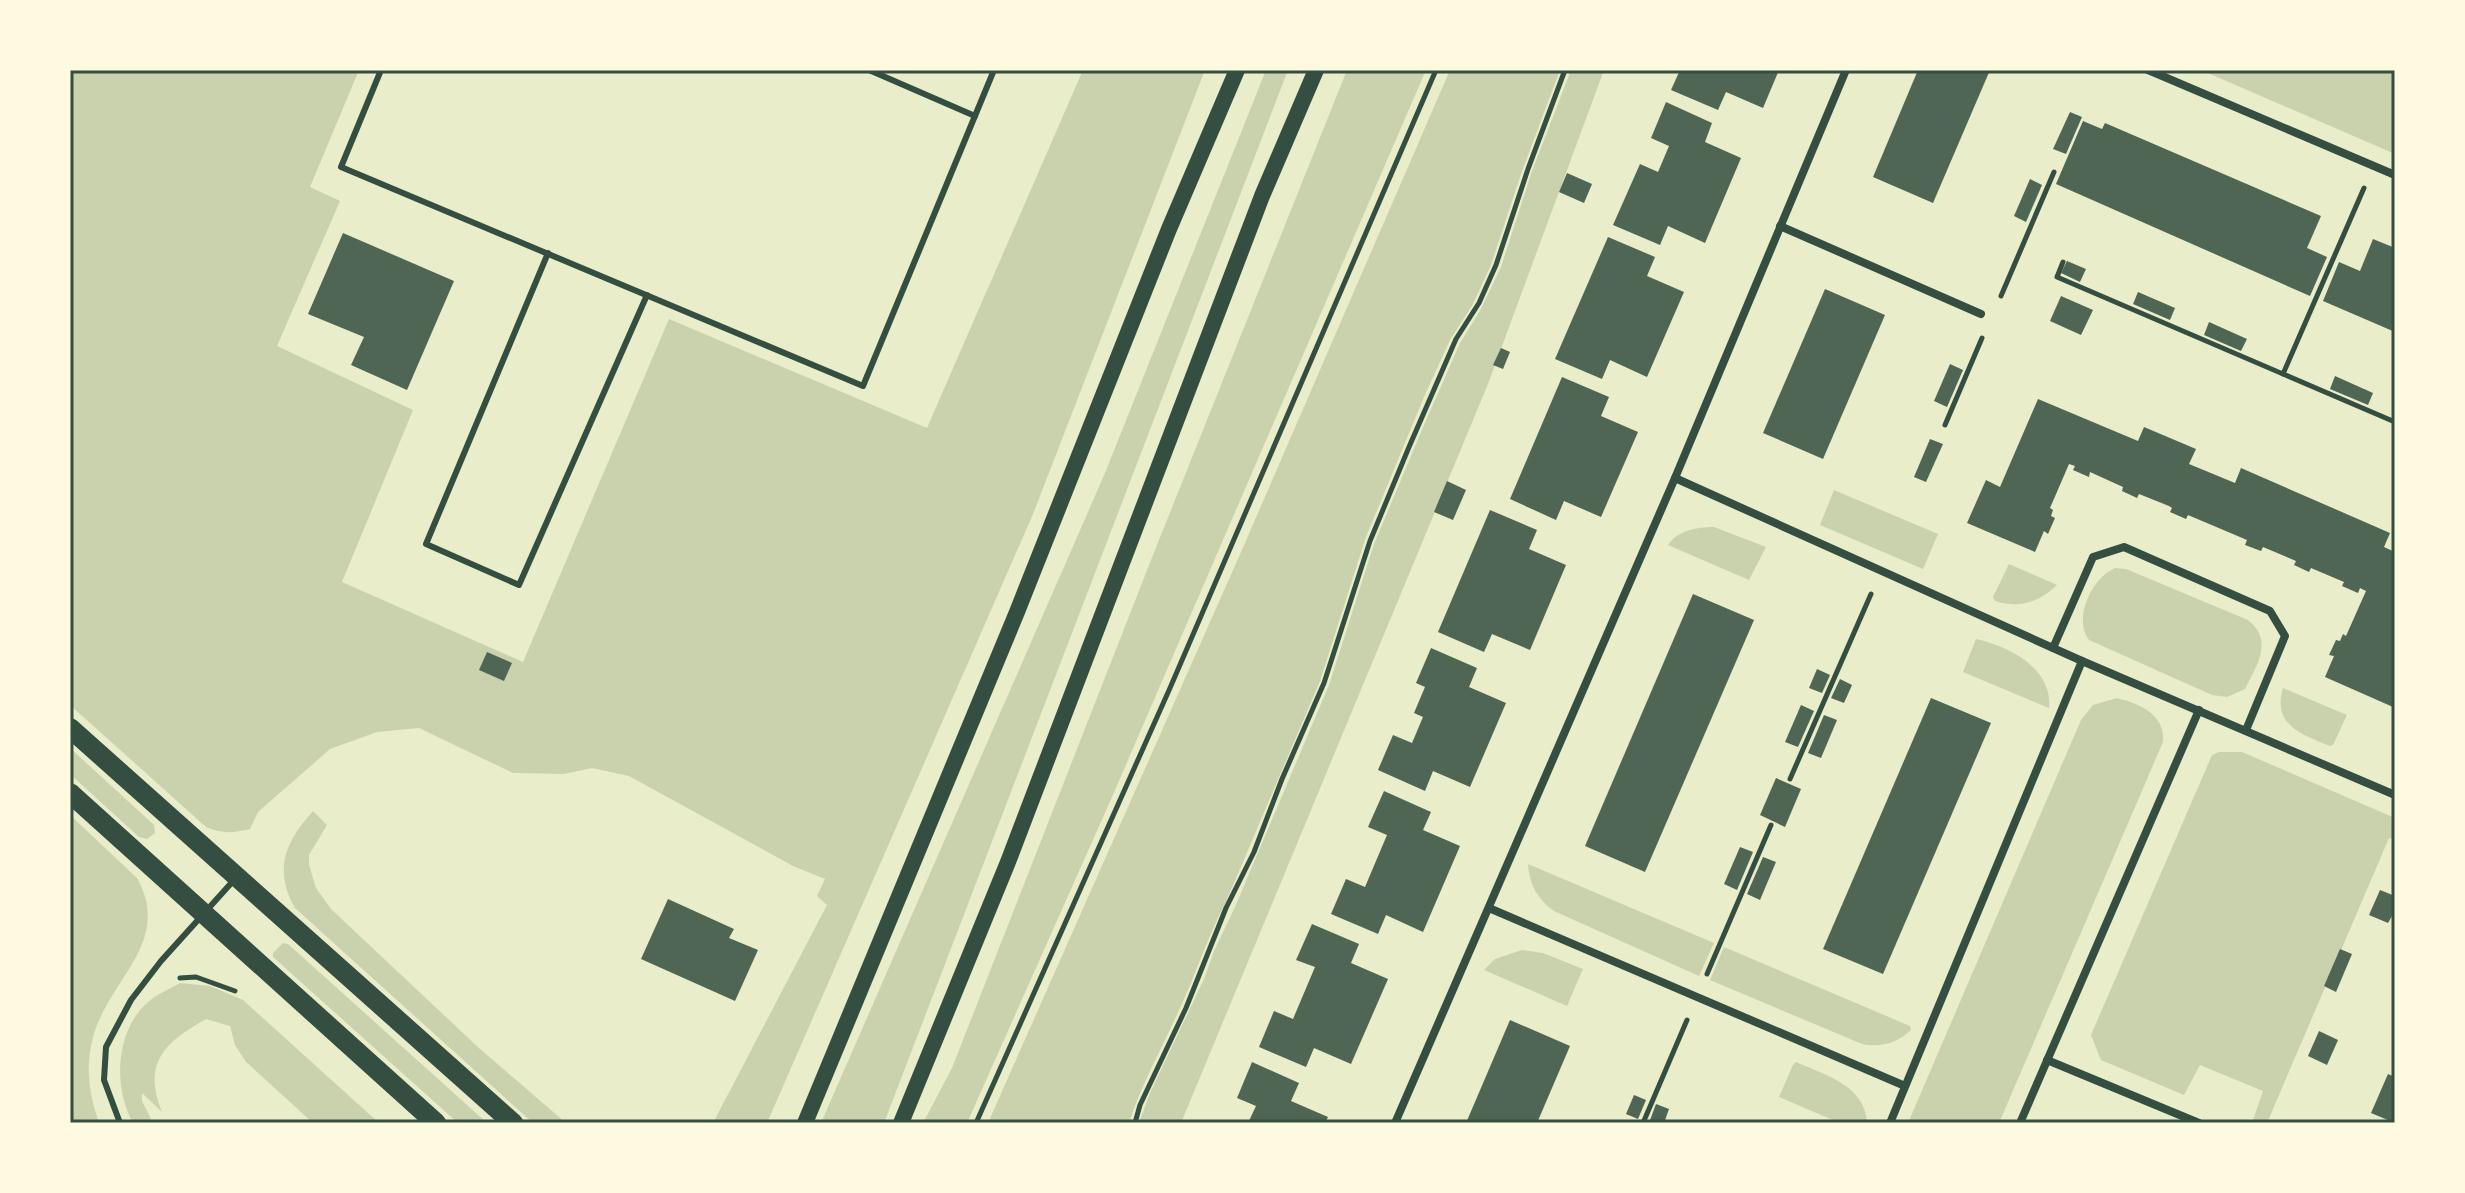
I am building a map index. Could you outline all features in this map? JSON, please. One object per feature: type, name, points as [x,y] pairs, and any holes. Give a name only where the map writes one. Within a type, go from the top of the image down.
[{"type":"main road","points":[[805,1123],[1017,612],[1169,229],[1237,70]]},
{"type":"main road","points":[[901,1123],[1008,862],[1262,196],[1316,70]]},
{"type":"main road","points":[[70,728],[513,1123]]},
{"type":"main road","points":[[70,793],[436,1123]]},
{"type":"street","points":[[1395,1123],[1675,478],[1846,70]]},
{"type":"street","points":[[2148,70],[2395,175]]},
{"type":"street","points":[[1780,226],[1981,314]]},
{"type":"street","points":[[1675,478],[2082,661],[2395,795]]},
{"type":"street","points":[[2053,648],[2093,557],[2124,547],[2270,611],[2285,636],[2246,730]]},
{"type":"street","points":[[1890,1123],[2082,661]]},
{"type":"street","points":[[2020,1123],[2199,710]]},
{"type":"street","points":[[1489,908],[1905,1086]]},
{"type":"street","points":[[2047,1060],[2199,1123]]},
{"type":"lane","points":[[381,70],[341,167],[863,386],[994,70]]},
{"type":"lane","points":[[869,70],[975,116]]},
{"type":"lane","points":[[548,253],[426,544],[519,585],[647,295]]},
{"type":"lane","points":[[120,1123],[104,1080],[106,1047],[145,981],[236,877]]},
{"type":"path","points":[[976,1123],[1170,688],[1436,70]]},
{"type":"path","points":[[1135,1123],[1140,1105],[1186,1008],[1324,683],[1370,541],[1409,447],[1456,339],[1479,303],[1496,265],[1565,70]]},
{"type":"path","points":[[2283,374],[2374,166]]},
{"type":"path","points":[[2063,262],[2057,277],[2395,422]]},
{"type":"path","points":[[1790,779],[1882,571]]},
{"type":"path","points":[[145,981],[196,977],[241,994]]},
{"type":"green space","points":[[70,70],[359,70],[310,187],[340,201],[277,346],[413,410],[342,582],[523,662],[669,319],[927,428],[1083,70],[1205,70],[1033,514],[767,1123],[713,1123],[827,905],[817,896],[825,879],[793,866],[629,776],[592,768],[564,774],[513,773],[419,728],[377,732],[330,749],[258,812],[250,829],[217,831],[206,827],[70,705]]},
{"type":"green space","points":[[1266,70],[1288,70],[884,1123],[821,1123],[1105,473]]},
{"type":"green space","points":[[1347,70],[1426,70],[1112,797],[967,1123],[923,1123],[952,1068]]},
{"type":"green space","points":[[1450,70],[1560,70],[1491,265],[1473,304],[1450,340],[1424,397],[1366,537],[1320,681],[1186,995],[1129,1123],[988,1123],[1245,543]]},
{"type":"green space","points":[[1571,70],[1604,70],[1488,384],[1181,1123],[1139,1123],[1329,685],[1374,544],[1424,425],[1460,343],[1501,267],[1532,171]]},
{"type":"green space","points":[[2201,70],[2395,70],[2395,154]]},
{"type":"green space","points":[[1834,490],[1938,534],[1923,569],[1820,525]]},
{"type":"green space","points":[[1714,527],[1766,547],[1749,580],[1668,545],[1688,530]]},
{"type":"green space","points":[[2009,564],[2057,585],[2044,596],[2029,602],[2012,604],[1995,601],[1993,597]]},
{"type":"green space","points":[[2115,568],[2126,569],[2248,620],[2256,628],[2262,645],[2245,689],[2227,697],[2212,695],[2089,640],[2083,621],[2087,600],[2106,573]]},
{"type":"green space","points":[[1976,639],[2002,647],[2036,671],[2044,682],[2049,708],[1963,672]]},
{"type":"green space","points":[[2283,688],[2347,715],[2333,745],[2292,727],[2282,711]]},
{"type":"green space","points":[[2117,698],[2142,707],[2155,717],[2163,732],[2163,742],[1999,1123],[1908,1123],[2081,720],[2093,705]]},
{"type":"green space","points":[[70,748],[154,825],[155,833],[147,839],[139,837],[70,774]]},
{"type":"green space","points":[[2242,752],[2395,818],[2395,840],[2389,838],[2267,1123],[2252,1123],[2263,1091],[2200,1065],[2184,1095],[2101,1060],[2091,1035],[2212,755]]},
{"type":"green space","points":[[313,811],[327,825],[309,855],[309,865],[316,888],[331,909],[480,1049],[566,1123],[533,1123],[295,908],[285,881],[286,856],[296,833]]},
{"type":"green space","points":[[70,815],[137,878],[146,901],[148,922],[134,960],[101,1016],[93,1037],[89,1080],[99,1123],[70,1123]]},
{"type":"green space","points":[[1528,864],[1714,943],[1699,976],[1554,911],[1535,891]]},
{"type":"green space","points":[[283,943],[288,944],[487,1123],[458,1123],[273,957]]},
{"type":"green space","points":[[1724,947],[1910,1026],[1911,1030],[1888,1043],[1862,1044],[1710,980]]},
{"type":"green space","points":[[1522,950],[1543,953],[1583,969],[1567,1006],[1484,970],[1495,959]]},
{"type":"green space","points":[[180,983],[210,986],[243,1000],[379,1123],[313,1123],[246,1062],[235,1045],[230,1026],[206,1019],[179,1036],[161,1056],[155,1080],[162,1112],[142,1093],[142,1101],[153,1123],[133,1123],[122,1093],[123,1044],[137,1014],[148,1002]]},
{"type":"green space","points":[[1796,1062],[1831,1077],[1851,1090],[1865,1110],[1867,1123],[1840,1123],[1779,1097]]},
{"type":"building","points":[[1680,70],[1779,70],[1763,108],[1726,92],[1718,110],[1671,90]]},
{"type":"building","points":[[1918,70],[1990,70],[1933,203],[1873,177]]},
{"type":"building","points":[[1666,102],[1712,123],[1705,142],[1741,158],[1705,243],[1668,226],[1660,245],[1613,225],[1640,164],[1658,172],[1669,146],[1651,138]]},
{"type":"building","points":[[2070,112],[2082,117],[2066,154],[2053,149]]},
{"type":"building","points":[[2083,121],[2102,129],[2105,123],[2321,216],[2307,248],[2327,257],[2310,296],[2056,184]]},
{"type":"building","points":[[1567,173],[1592,184],[1584,203],[1559,192]]},
{"type":"building","points":[[2030,179],[2042,185],[2026,222],[2014,216]]},
{"type":"building","points":[[343,233],[454,281],[407,390],[351,365],[364,337],[308,314]]},
{"type":"building","points":[[1608,237],[1655,257],[1647,276],[1684,292],[1647,377],[1610,360],[1602,379],[1555,359]]},
{"type":"building","points":[[2373,239],[2395,248],[2395,332],[2323,301],[2339,262],[2360,271]]},
{"type":"building","points":[[2067,261],[2086,269],[2080,282],[2061,273]]},
{"type":"building","points":[[1825,289],[1885,315],[1823,459],[1763,433]]},
{"type":"building","points":[[2138,292],[2175,308],[2170,320],[2133,304]]},
{"type":"building","points":[[2061,296],[2093,310],[2081,335],[2050,321]]},
{"type":"building","points":[[2209,322],[2247,339],[2241,351],[2204,335]]},
{"type":"building","points":[[1501,348],[1510,352],[1503,369],[1493,365]]},
{"type":"building","points":[[1950,364],[1963,370],[1947,407],[1934,401]]},
{"type":"building","points":[[2335,376],[2373,393],[2368,405],[2330,389]]},
{"type":"building","points":[[1562,377],[1609,397],[1601,416],[1638,432],[1601,517],[1564,501],[1556,520],[1510,499]]},
{"type":"building","points":[[2038,399],[2138,441],[2144,427],[2196,449],[2189,464],[2235,483],[2241,468],[2390,533],[2384,547],[2395,552],[2393,707],[2325,677],[2334,656],[2329,655],[2336,640],[2340,641],[2343,634],[2346,636],[2366,591],[2360,588],[2358,593],[2342,586],[2344,582],[2311,568],[2309,572],[2294,565],[2296,561],[2263,547],[2261,551],[2245,545],[2247,540],[2188,515],[2186,519],[2170,512],[2172,508],[2169,506],[2139,494],[2137,498],[2122,491],[2123,487],[2090,472],[2089,477],[2073,470],[2075,466],[2069,464],[2050,508],[2053,510],[2051,516],[2055,518],[2048,534],[2044,531],[2035,552],[1967,523],[1986,480],[2000,487]]},
{"type":"building","points":[[1930,439],[1943,444],[1926,482],[1914,477]]},
{"type":"building","points":[[1447,481],[1466,490],[1453,520],[1434,512]]},
{"type":"building","points":[[1490,510],[1537,530],[1529,549],[1566,565],[1530,650],[1492,634],[1484,652],[1438,632]]},
{"type":"building","points":[[1693,594],[1754,620],[1645,872],[1585,846]]},
{"type":"building","points":[[1431,648],[1477,668],[1469,687],[1506,703],[1470,787],[1433,771],[1425,791],[1378,770],[1393,735],[1412,743],[1423,717],[1414,713],[1425,687],[1416,683]]},
{"type":"building","points":[[487,652],[512,663],[504,681],[479,670]]},
{"type":"building","points":[[1817,669],[1830,675],[1822,693],[1809,688]]},
{"type":"building","points":[[1840,679],[1852,685],[1844,703],[1831,698]]},
{"type":"building","points":[[1931,698],[1991,723],[1883,974],[1823,949]]},
{"type":"building","points":[[1801,705],[1814,711],[1798,747],[1785,742]]},
{"type":"building","points":[[1824,715],[1837,720],[1821,758],[1808,753]]},
{"type":"building","points":[[1776,778],[1801,789],[1785,827],[1760,815]]},
{"type":"building","points":[[1384,791],[1431,812],[1423,830],[1460,846],[1423,932],[1386,915],[1378,934],[1331,914],[1346,879],[1365,887],[1387,835],[1368,827]]},
{"type":"building","points":[[1740,847],[1753,852],[1737,890],[1724,884]]},
{"type":"building","points":[[1763,857],[1776,862],[1760,900],[1747,894]]},
{"type":"building","points":[[2380,890],[2395,896],[2395,911],[2388,923],[2369,915]]},
{"type":"building","points":[[668,899],[734,929],[729,938],[758,950],[735,1001],[641,959]]},
{"type":"building","points":[[1312,924],[1359,944],[1351,963],[1388,979],[1351,1064],[1314,1048],[1306,1067],[1259,1047],[1274,1011],[1293,1019],[1315,967],[1296,960]]},
{"type":"building","points":[[2340,949],[2352,954],[2336,992],[2324,986]]},
{"type":"building","points":[[1510,1020],[1570,1046],[1537,1123],[1466,1123]]},
{"type":"building","points":[[2319,1031],[2338,1040],[2327,1065],[2308,1056]]},
{"type":"building","points":[[1252,1062],[1299,1083],[1291,1101],[1328,1117],[1325,1123],[1248,1123],[1256,1106],[1237,1098]]},
{"type":"building","points":[[2388,1074],[2395,1077],[2395,1123],[2371,1113]]},
{"type":"building","points":[[1634,1095],[1646,1100],[1638,1119],[1626,1114]]},
{"type":"building","points":[[1656,1104],[1669,1109],[1664,1123],[1649,1123]]}]
